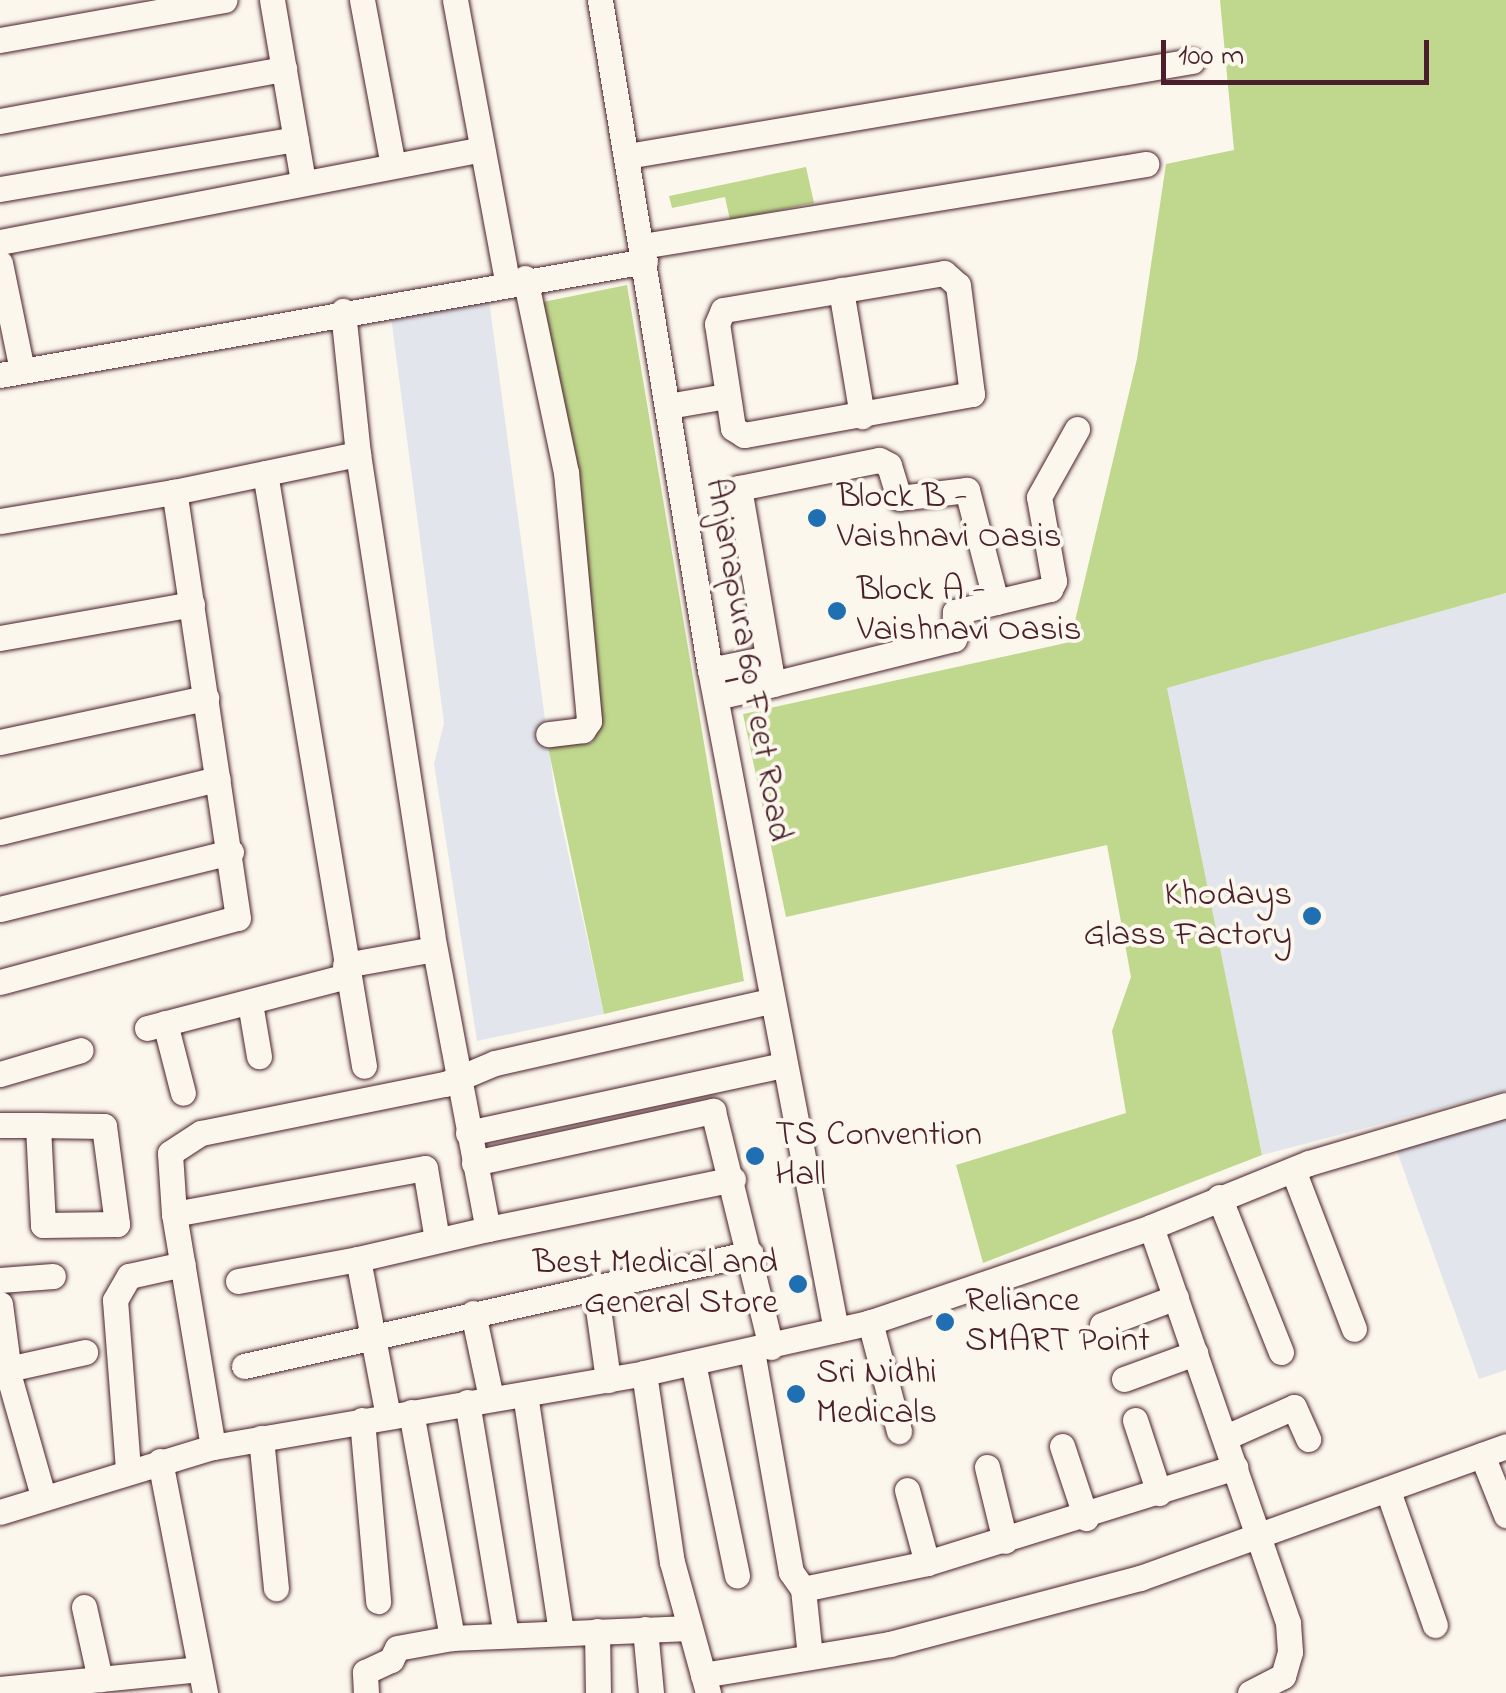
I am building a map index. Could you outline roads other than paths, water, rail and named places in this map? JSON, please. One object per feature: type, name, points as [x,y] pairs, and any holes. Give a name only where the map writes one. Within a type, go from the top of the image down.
[{"type":"street","points":[[0,40],[224,0]]},
{"type":"street","points":[[272,0],[303,181]]},
{"type":"street","points":[[362,0],[394,165]]},
{"type":"street","points":[[455,0],[480,150],[566,472],[589,722],[584,730],[548,734]]},
{"type":"street","name":"Anjanapura 60 Feet Road","points":[[600,0],[710,670],[782,1064],[836,1330]]},
{"type":"street","points":[[627,156],[1192,60]]},
{"type":"street","points":[[0,120],[284,69]]},
{"type":"street","points":[[0,189],[296,138]]},
{"type":"street","points":[[0,242],[480,150]]},
{"type":"street","points":[[0,263],[11,373],[643,253],[1146,164]]},
{"type":"street","points":[[944,273],[958,285],[972,394],[744,436],[733,428],[726,396],[717,324],[723,310],[944,273]]},
{"type":"street","points":[[842,290],[862,416]]},
{"type":"street","points":[[342,310],[358,454],[434,949],[488,1229]]},
{"type":"street","points":[[668,406],[726,396]]},
{"type":"street","points":[[710,670],[770,671],[954,640],[955,612],[1050,588],[1054,581],[1039,497],[1077,429]]},
{"type":"street","points":[[0,521],[174,492],[358,454]]},
{"type":"street","points":[[770,671],[736,497],[743,486],[879,460],[889,465],[898,498],[967,490],[996,602]]},
{"type":"street","points":[[265,473],[364,1066]]},
{"type":"street","points":[[0,982],[234,923],[241,910],[174,492]]},
{"type":"street","points":[[0,638],[192,604]]},
{"type":"street","points":[[716,697],[770,671]]},
{"type":"street","points":[[0,742],[206,698]]},
{"type":"street","points":[[0,832],[218,779]]},
{"type":"street","points":[[0,909],[231,852]]},
{"type":"street","points":[[184,1093],[156,1026],[434,949]]},
{"type":"street","points":[[212,1447],[166,1162],[187,1139],[456,1078],[495,1063],[771,1001]]},
{"type":"street","points":[[250,1003],[259,1056]]},
{"type":"street","points":[[0,1074],[80,1050]]},
{"type":"street","points":[[468,1133],[782,1064]]},
{"type":"street","points":[[0,1512],[128,1469],[212,1447],[644,1374],[870,1322],[1151,1226],[1293,1170],[1506,1105]]},
{"type":"street","points":[[474,1163],[713,1111],[751,1253],[792,1572],[802,1588],[810,1657]]},
{"type":"street","points":[[0,1125],[38,1124],[106,1129],[117,1224],[44,1228],[38,1124]]},
{"type":"street","points":[[174,1214],[425,1168],[437,1240]]},
{"type":"street","points":[[1293,1170],[1354,1329]]},
{"type":"street","points":[[238,1280],[358,1259],[733,1179]]},
{"type":"street","points":[[1218,1197],[1281,1352]]},
{"type":"street","points":[[1151,1226],[1288,1622],[1289,1684],[1250,1693]]},
{"type":"street","points":[[244,1366],[751,1253]]},
{"type":"street","points":[[358,1259],[387,1416],[452,1638]]},
{"type":"street","points":[[128,1469],[116,1300],[129,1276],[183,1264]]},
{"type":"street","points":[[0,1280],[53,1276]]},
{"type":"street","points":[[595,1288],[608,1380]]},
{"type":"street","points":[[1102,1324],[1176,1297]]},
{"type":"street","points":[[0,1304],[8,1369],[42,1496]]},
{"type":"street","points":[[473,1314],[506,1635]]},
{"type":"street","points":[[870,1322],[898,1432]]},
{"type":"street","points":[[8,1369],[85,1352]]},
{"type":"street","points":[[1124,1379],[1195,1352]]},
{"type":"street","points":[[693,1363],[737,1576]]},
{"type":"street","points":[[644,1374],[672,1562],[705,1684],[810,1657],[890,1644],[1121,1584],[1260,1539],[1494,1451],[1506,1515]]},
{"type":"street","points":[[525,1394],[561,1632]]},
{"type":"street","points":[[1226,1437],[1294,1407],[1308,1440]]},
{"type":"street","points":[[378,1600],[387,1416]]},
{"type":"street","points":[[1135,1420],[1159,1493]]},
{"type":"street","points":[[261,1438],[276,1588]]},
{"type":"street","points":[[1062,1446],[1086,1518]]},
{"type":"street","points":[[0,1689],[100,1679],[203,1681],[160,1460]]},
{"type":"street","points":[[987,1467],[1005,1541]]},
{"type":"street","points":[[802,1588],[927,1563],[1086,1518],[1236,1467]]},
{"type":"street","points":[[908,1490],[927,1563]]},
{"type":"street","points":[[1388,1491],[1436,1624]]},
{"type":"street","points":[[84,1607],[100,1679]]},
{"type":"street","points":[[366,1693],[368,1667],[391,1660],[396,1648],[452,1638],[689,1628]]},
{"type":"street","points":[[645,1630],[651,1692]]},
{"type":"street","points":[[597,1631],[598,1693]]},
{"type":"place","name":"Block B - Vaishnavi Oasis","points":[[817,518]]},
{"type":"place","name":"Block A - Vaishnavi Oasis","points":[[837,611]]},
{"type":"place","name":"Khodays Glass Factory","points":[[1312,916]]},
{"type":"place","name":"TS Convention Hall","points":[[755,1156]]},
{"type":"place","name":"Best Medical and General Store","points":[[798,1284]]},
{"type":"place","name":"Reliance SMART Point","points":[[945,1322]]},
{"type":"place","name":"Sri Nidhi Medicals","points":[[796,1394]]}]
